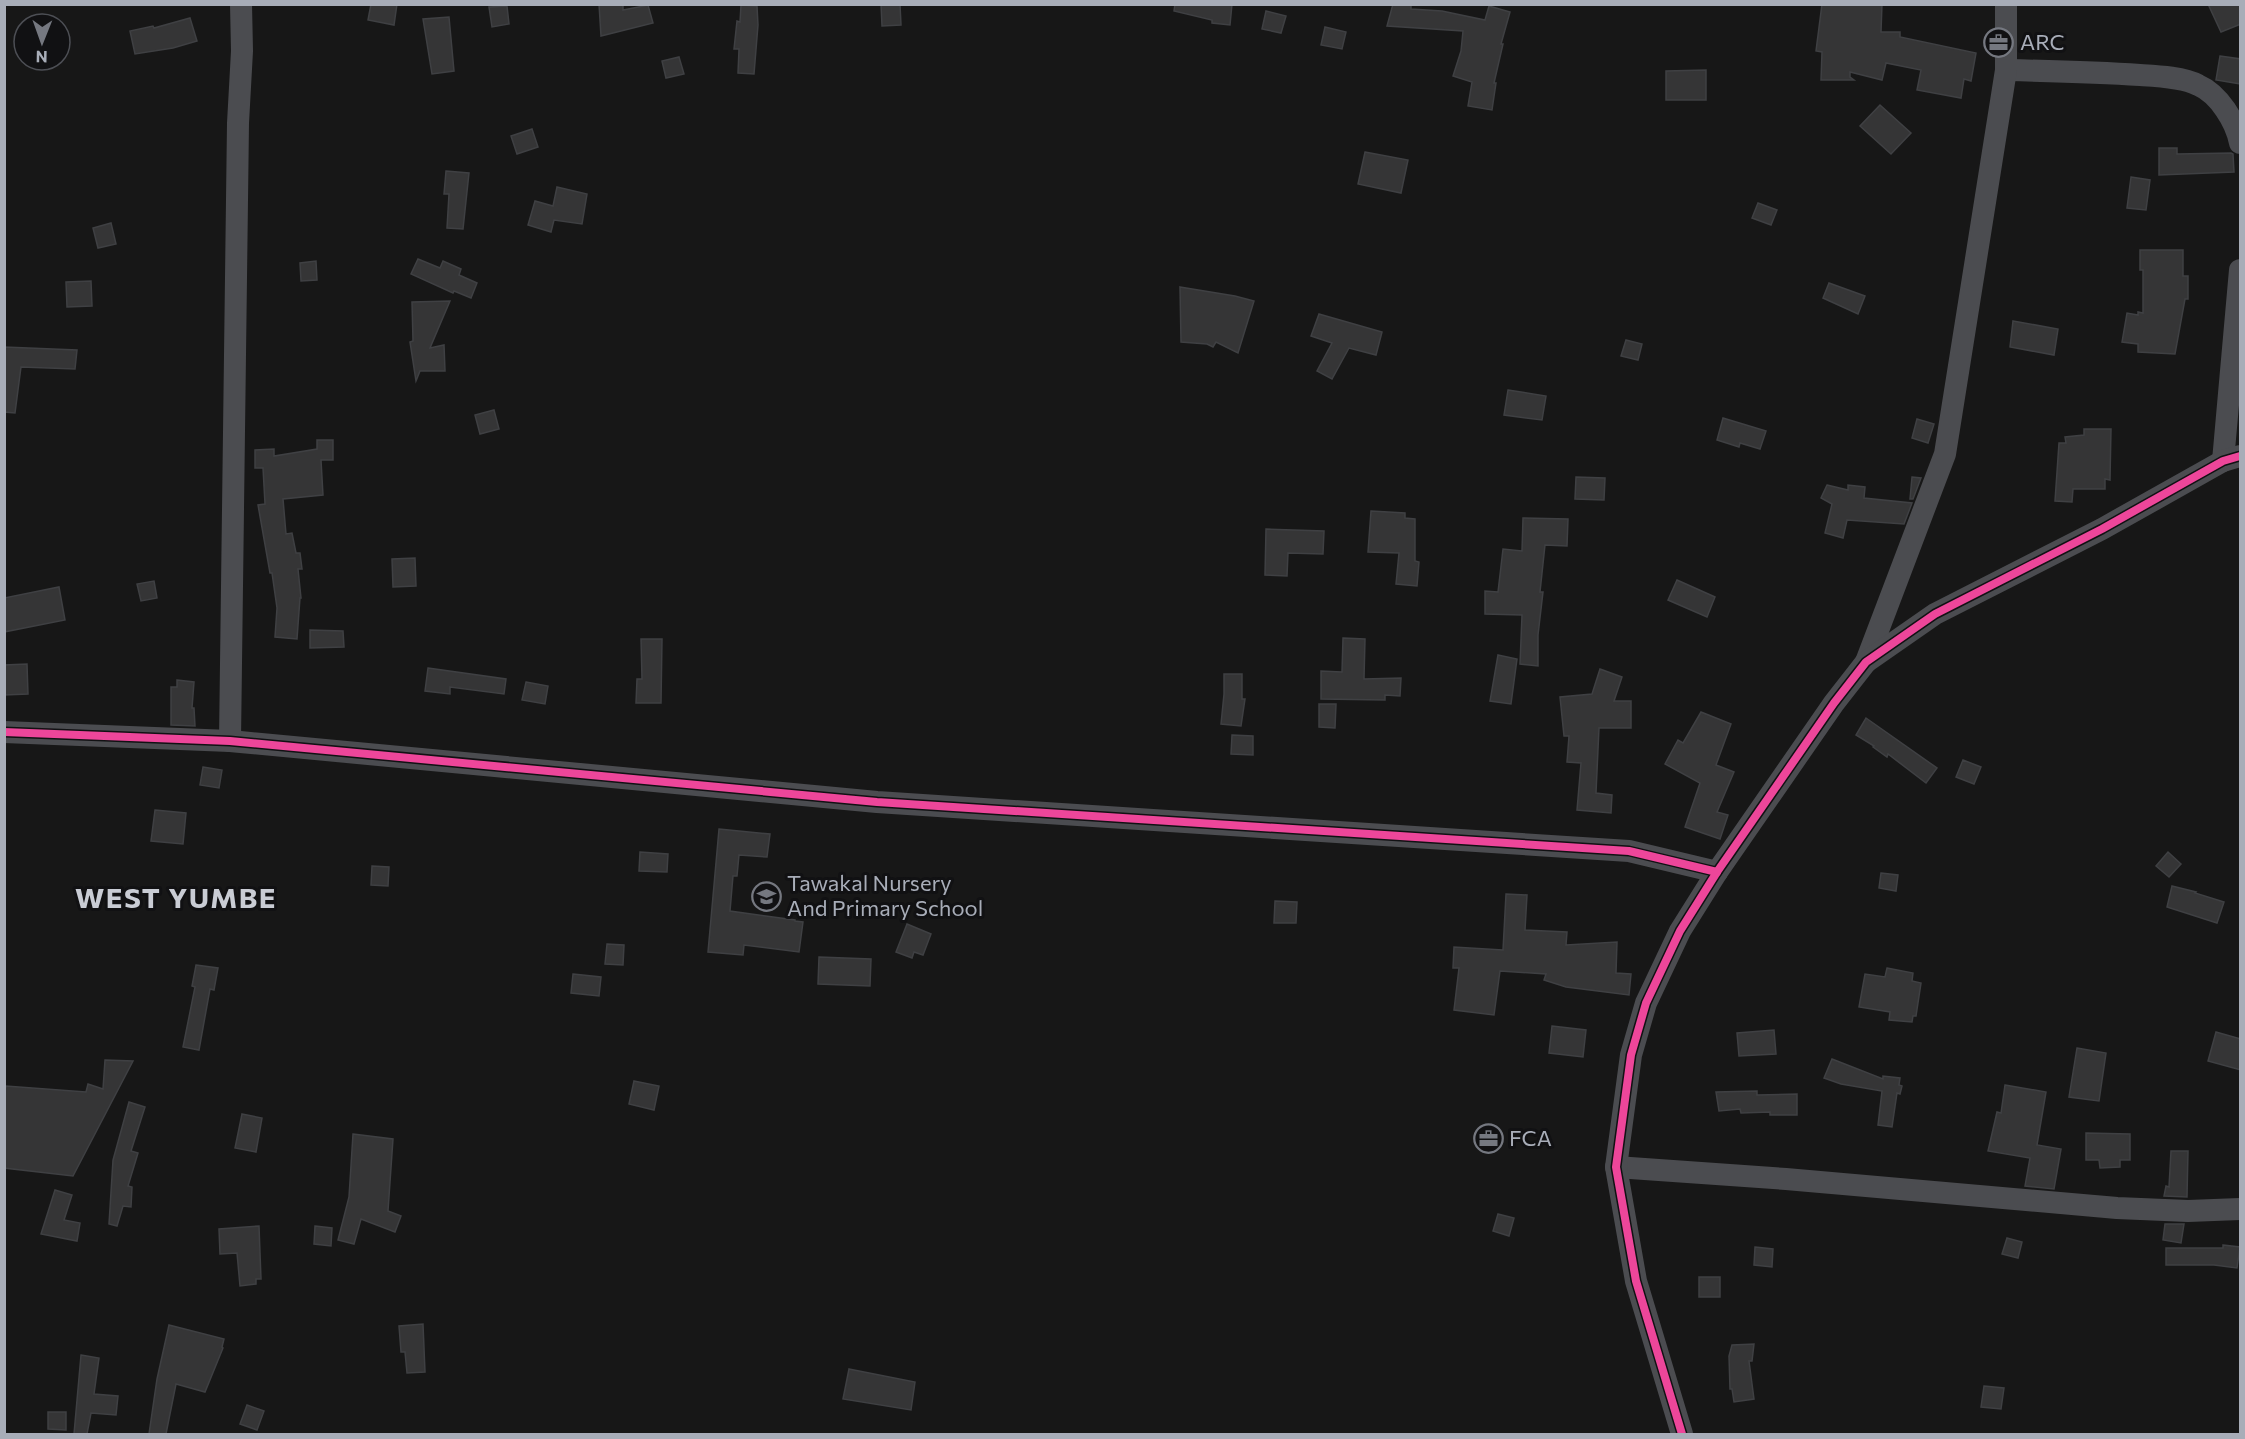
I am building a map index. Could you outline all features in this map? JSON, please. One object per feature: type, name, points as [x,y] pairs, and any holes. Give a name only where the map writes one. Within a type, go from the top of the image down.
[{"type":"street","points":[[230,741],[238,123],[242,4]]},
{"type":"street","points":[[1682,1434],[1636,1281],[1616,1167],[1631,1055],[1646,1003],[1680,931],[1717,872],[1834,703],[1866,662],[1945,454],[2006,70],[2006,4]]},
{"type":"street","points":[[2006,70],[2165,77],[2198,85],[2216,99],[2227,113],[2241,143]]},
{"type":"street","points":[[1866,662],[1935,615],[2232,459],[2241,270]]},
{"type":"street","points":[[4,732],[230,741],[877,802],[1629,851],[1717,872]]},
{"type":"street","points":[[1616,1167],[1798,1180],[2117,1208],[2188,1211],[2241,1209]]},
{"type":"building","points":[[371,4],[397,4],[394,25],[368,20]]},
{"type":"building","points":[[599,4],[623,4],[623,10],[648,5],[653,23],[601,36]]},
{"type":"building","points":[[881,4],[900,4],[901,25],[882,26]]},
{"type":"building","points":[[1175,4],[1232,4],[1230,25],[1212,23],[1212,20],[1174,11]]},
{"type":"building","points":[[1393,4],[1411,4],[1411,9],[1442,11],[1485,20],[1489,6],[1510,12],[1501,44],[1503,44],[1494,83],[1496,83],[1492,110],[1468,106],[1472,82],[1453,76],[1461,51],[1463,31],[1387,26]]},
{"type":"building","points":[[1822,4],[1882,4],[1881,32],[1900,32],[1900,37],[1976,53],[1971,81],[1964,79],[1961,98],[1917,90],[1921,70],[1886,63],[1882,80],[1850,72],[1850,77],[1854,80],[1821,80],[1822,52],[1816,51]]},
{"type":"building","points":[[2208,4],[2241,4],[2241,24],[2221,32]]},
{"type":"building","points":[[741,5],[757,6],[758,25],[754,74],[738,73],[739,49],[734,49]]},
{"type":"building","points":[[507,6],[509,24],[492,27],[489,7]]},
{"type":"building","points":[[1266,11],[1286,16],[1281,33],[1262,29]]},
{"type":"building","points":[[449,17],[454,71],[432,74],[423,19]]},
{"type":"building","points":[[190,18],[197,41],[173,48],[135,54],[130,31],[153,26],[154,28]]},
{"type":"building","points":[[1325,27],[1346,32],[1342,49],[1321,45]]},
{"type":"building","points":[[2220,56],[2241,59],[2241,84],[2216,80]]},
{"type":"building","points":[[679,57],[684,74],[666,78],[662,61]]},
{"type":"building","points":[[1706,70],[1706,100],[1666,100],[1666,71]]},
{"type":"building","points":[[1880,105],[1911,133],[1891,154],[1860,126]]},
{"type":"building","points":[[532,129],[538,147],[517,154],[511,136]]},
{"type":"building","points":[[2159,148],[2177,148],[2177,154],[2231,153],[2233,154],[2234,172],[2159,175]]},
{"type":"building","points":[[1365,152],[1408,160],[1401,193],[1358,184]]},
{"type":"building","points":[[446,171],[469,173],[463,229],[447,228],[449,194],[444,194]]},
{"type":"building","points":[[2131,177],[2150,180],[2146,210],[2127,208]]},
{"type":"building","points":[[557,187],[587,194],[582,224],[554,220],[551,232],[528,225],[535,201],[553,206]]},
{"type":"building","points":[[1758,203],[1777,210],[1771,225],[1752,218]]},
{"type":"building","points":[[111,223],[116,244],[98,248],[93,228]]},
{"type":"building","points":[[2140,250],[2183,250],[2183,276],[2188,276],[2188,299],[2185,299],[2175,354],[2138,352],[2138,344],[2122,342],[2127,313],[2138,315],[2138,312],[2143,313],[2143,270],[2140,270]]},
{"type":"building","points":[[418,259],[440,268],[443,261],[461,269],[459,275],[477,283],[471,298],[454,291],[453,293],[411,274]]},
{"type":"building","points":[[316,261],[317,280],[301,281],[300,263]]},
{"type":"building","points":[[91,281],[92,306],[67,307],[66,282]]},
{"type":"building","points":[[1829,283],[1865,296],[1858,314],[1823,298]]},
{"type":"building","points":[[1180,287],[1254,301],[1238,353],[1216,342],[1213,347],[1207,344],[1181,342]]},
{"type":"building","points":[[450,301],[430,348],[444,345],[445,371],[420,371],[416,381],[410,342],[413,341],[412,302]]},
{"type":"building","points":[[1319,314],[1382,332],[1376,355],[1349,348],[1332,379],[1317,371],[1332,343],[1311,336]]},
{"type":"building","points":[[2013,321],[2058,329],[2054,355],[2010,347]]},
{"type":"building","points":[[1626,340],[1642,344],[1638,360],[1621,356]]},
{"type":"building","points":[[4,347],[77,350],[75,369],[21,367],[15,413],[4,412]]},
{"type":"building","points":[[1508,390],[1546,396],[1542,420],[1504,415]]},
{"type":"building","points":[[494,410],[499,429],[480,434],[475,415]]},
{"type":"building","points":[[1723,418],[1766,431],[1760,449],[1740,443],[1739,447],[1717,440]]},
{"type":"building","points":[[1917,419],[1934,424],[1928,443],[1912,438]]},
{"type":"building","points":[[2084,429],[2111,429],[2110,480],[2105,479],[2105,489],[2073,489],[2072,502],[2055,501],[2059,443],[2066,443],[2065,437],[2084,435]]},
{"type":"building","points":[[317,440],[333,440],[333,460],[321,460],[323,495],[283,499],[286,534],[292,533],[296,553],[300,553],[302,569],[298,569],[301,598],[297,639],[275,637],[277,608],[258,505],[265,504],[263,468],[255,468],[255,450],[274,449],[274,456],[317,449]]},
{"type":"building","points":[[1576,477],[1605,478],[1604,500],[1575,499]]},
{"type":"building","points":[[1912,477],[1921,478],[1913,499],[1910,499]]},
{"type":"building","points":[[1827,485],[1848,490],[1848,485],[1865,487],[1864,498],[1912,503],[1904,524],[1847,520],[1843,538],[1825,533],[1832,504],[1821,498]]},
{"type":"building","points":[[1371,511],[1405,513],[1405,518],[1415,519],[1415,561],[1419,562],[1417,586],[1396,584],[1399,553],[1368,552]]},
{"type":"building","points":[[1523,518],[1568,519],[1567,546],[1545,545],[1540,592],[1543,592],[1538,635],[1538,666],[1520,664],[1522,615],[1485,614],[1485,591],[1498,592],[1503,549],[1522,551]]},
{"type":"building","points":[[1266,529],[1324,531],[1323,554],[1288,553],[1287,576],[1265,575]]},
{"type":"building","points":[[415,558],[416,586],[393,587],[392,559]]},
{"type":"building","points":[[1677,580],[1715,597],[1707,617],[1668,600]]},
{"type":"building","points":[[154,581],[157,598],[141,601],[137,584]]},
{"type":"building","points":[[59,587],[65,620],[4,632],[4,598]]},
{"type":"building","points":[[310,630],[343,631],[344,647],[310,648]]},
{"type":"building","points":[[1343,638],[1365,639],[1364,679],[1401,678],[1400,696],[1385,695],[1385,700],[1321,699],[1321,671],[1342,672]]},
{"type":"building","points":[[641,639],[662,639],[661,703],[636,703],[637,679],[642,679]]},
{"type":"building","points":[[1498,655],[1517,659],[1511,704],[1490,701]]},
{"type":"building","points":[[27,664],[28,694],[4,695],[4,665]]},
{"type":"building","points":[[428,668],[506,679],[504,694],[450,687],[450,694],[425,691]]},
{"type":"building","points":[[1600,669],[1622,677],[1614,701],[1631,701],[1631,728],[1599,728],[1596,793],[1612,795],[1611,813],[1577,810],[1581,763],[1567,762],[1569,736],[1564,736],[1560,697],[1592,694]]},
{"type":"building","points":[[1224,674],[1242,674],[1242,699],[1245,699],[1241,726],[1221,724]]},
{"type":"building","points":[[177,680],[194,682],[192,708],[194,708],[195,726],[171,725],[171,687],[177,687]]},
{"type":"building","points":[[526,682],[548,686],[545,704],[522,700]]},
{"type":"building","points":[[1319,704],[1336,704],[1335,728],[1319,727]]},
{"type":"building","points":[[1701,712],[1731,724],[1716,765],[1734,772],[1717,812],[1728,815],[1720,839],[1685,827],[1700,783],[1665,764],[1678,740],[1683,743]]},
{"type":"building","points":[[1866,718],[1937,768],[1926,783],[1888,754],[1887,757],[1856,735]]},
{"type":"building","points":[[1232,735],[1253,736],[1253,755],[1231,754]]},
{"type":"building","points":[[1963,760],[1981,767],[1974,784],[1956,777]]},
{"type":"building","points":[[203,767],[222,770],[219,788],[200,785]]},
{"type":"building","points":[[155,810],[186,813],[183,844],[151,841]]},
{"type":"building","points":[[719,829],[770,834],[767,857],[739,855],[737,876],[733,876],[730,911],[803,922],[799,952],[744,945],[743,955],[708,952]]},
{"type":"building","points":[[640,852],[668,854],[667,872],[639,871]]},
{"type":"building","points":[[2168,852],[2181,864],[2169,877],[2156,866]]},
{"type":"building","points":[[372,866],[389,867],[388,886],[371,885]]},
{"type":"building","points":[[1881,873],[1898,875],[1896,891],[1879,888]]},
{"type":"building","points":[[2172,886],[2224,902],[2217,923],[2167,907]]},
{"type":"building","points":[[1506,894],[1527,895],[1525,930],[1567,932],[1566,945],[1617,942],[1616,973],[1631,974],[1629,995],[1566,987],[1544,980],[1546,974],[1500,971],[1494,1015],[1454,1010],[1459,968],[1453,968],[1454,947],[1503,950]]},
{"type":"building","points":[[1275,901],[1297,902],[1296,923],[1274,923]]},
{"type":"building","points":[[907,924],[931,934],[923,955],[914,952],[912,958],[896,952]]},
{"type":"building","points":[[607,944],[624,945],[623,965],[605,964]]},
{"type":"building","points":[[819,957],[871,959],[870,986],[818,984]]},
{"type":"building","points":[[196,965],[218,968],[214,990],[210,989],[199,1050],[183,1047],[195,987],[192,986]]},
{"type":"building","points":[[1887,968],[1913,973],[1912,981],[1921,983],[1916,1016],[1913,1016],[1912,1022],[1889,1020],[1890,1012],[1859,1007],[1865,974],[1885,977]]},
{"type":"building","points":[[573,974],[601,977],[599,996],[571,993]]},
{"type":"building","points":[[1552,1026],[1586,1030],[1583,1057],[1549,1053]]},
{"type":"building","points":[[1774,1030],[1776,1054],[1739,1056],[1737,1033]]},
{"type":"building","points":[[2216,1032],[2241,1039],[2241,1070],[2208,1061]]},
{"type":"building","points":[[2077,1048],[2106,1053],[2099,1101],[2069,1097]]},
{"type":"building","points":[[1832,1059],[1883,1079],[1883,1076],[1900,1078],[1899,1085],[1902,1086],[1900,1094],[1897,1093],[1892,1127],[1878,1125],[1882,1091],[1841,1084],[1824,1078]]},
{"type":"building","points":[[105,1060],[133,1061],[73,1176],[4,1168],[4,1093],[6,1086],[86,1092],[88,1084],[103,1089]]},
{"type":"building","points":[[634,1081],[659,1086],[654,1110],[629,1104]]},
{"type":"building","points":[[2005,1085],[2046,1092],[2037,1145],[2061,1149],[2054,1189],[2025,1186],[2030,1158],[1988,1151],[1997,1112],[2001,1113]]},
{"type":"building","points":[[1757,1091],[1757,1095],[1797,1094],[1797,1115],[1770,1115],[1770,1112],[1741,1113],[1740,1109],[1719,1111],[1716,1092]]},
{"type":"building","points":[[129,1102],[145,1107],[131,1151],[138,1153],[128,1186],[132,1187],[131,1207],[123,1206],[117,1226],[109,1224],[113,1160]]},
{"type":"building","points":[[242,1114],[262,1118],[256,1152],[235,1148]]},
{"type":"building","points":[[2086,1133],[2130,1134],[2130,1160],[2120,1160],[2120,1167],[2100,1168],[2099,1160],[2086,1160]]},
{"type":"building","points":[[353,1134],[393,1139],[388,1211],[401,1216],[395,1232],[361,1219],[354,1244],[338,1240],[349,1197]]},
{"type":"building","points":[[2171,1151],[2188,1151],[2187,1197],[2164,1196],[2166,1186],[2169,1187]]},
{"type":"building","points":[[55,1190],[72,1195],[64,1220],[80,1223],[77,1241],[41,1234]]},
{"type":"building","points":[[1498,1214],[1514,1218],[1509,1236],[1493,1231]]},
{"type":"building","points":[[2165,1224],[2184,1224],[2181,1243],[2163,1240]]},
{"type":"building","points":[[259,1226],[261,1279],[256,1279],[256,1284],[240,1286],[237,1253],[220,1254],[219,1229]]},
{"type":"building","points":[[315,1226],[332,1228],[331,1246],[314,1244]]},
{"type":"building","points":[[2007,1238],[2022,1242],[2018,1258],[2002,1254]]},
{"type":"building","points":[[2223,1245],[2240,1247],[2237,1268],[2214,1265],[2166,1265],[2166,1248],[2223,1248]]},
{"type":"building","points":[[1755,1247],[1773,1249],[1772,1267],[1754,1265]]},
{"type":"building","points":[[1699,1277],[1720,1277],[1720,1297],[1699,1297]]},
{"type":"building","points":[[423,1324],[425,1372],[407,1373],[405,1352],[401,1352],[399,1326]]},
{"type":"building","points":[[169,1325],[224,1339],[223,1348],[205,1392],[176,1384],[166,1434],[149,1434],[157,1379]]},
{"type":"building","points":[[1754,1344],[1752,1361],[1749,1361],[1754,1399],[1734,1402],[1732,1389],[1730,1389],[1729,1356],[1732,1345]]},
{"type":"building","points":[[81,1355],[99,1358],[94,1394],[118,1396],[116,1415],[91,1413],[87,1434],[74,1434]]},
{"type":"building","points":[[849,1369],[915,1382],[911,1410],[843,1399]]},
{"type":"building","points":[[1984,1386],[2004,1388],[2001,1409],[1981,1407]]},
{"type":"building","points":[[247,1405],[264,1411],[257,1430],[240,1424]]},
{"type":"building","points":[[48,1412],[66,1412],[66,1430],[48,1429]]},
{"type":"cycle path","points":[[1682,1434],[1636,1281],[1616,1167],[1631,1055],[1646,1003],[1680,931],[1717,872],[1834,703],[1866,662],[1935,614],[2102,529],[2223,461],[2240,456]]},
{"type":"cycle path","points":[[4,732],[230,741],[877,802],[1629,851],[1717,872]]},
{"type":"place","name":"ARC","points":[[1999,42]]},
{"type":"place","name":"Tawakal Nursery And Primary School","points":[[766,896]]},
{"type":"place","name":"FCA","points":[[1488,1138]]},
{"type":"district","name":"WEST YUMBE","points":[[176,898]]}]
